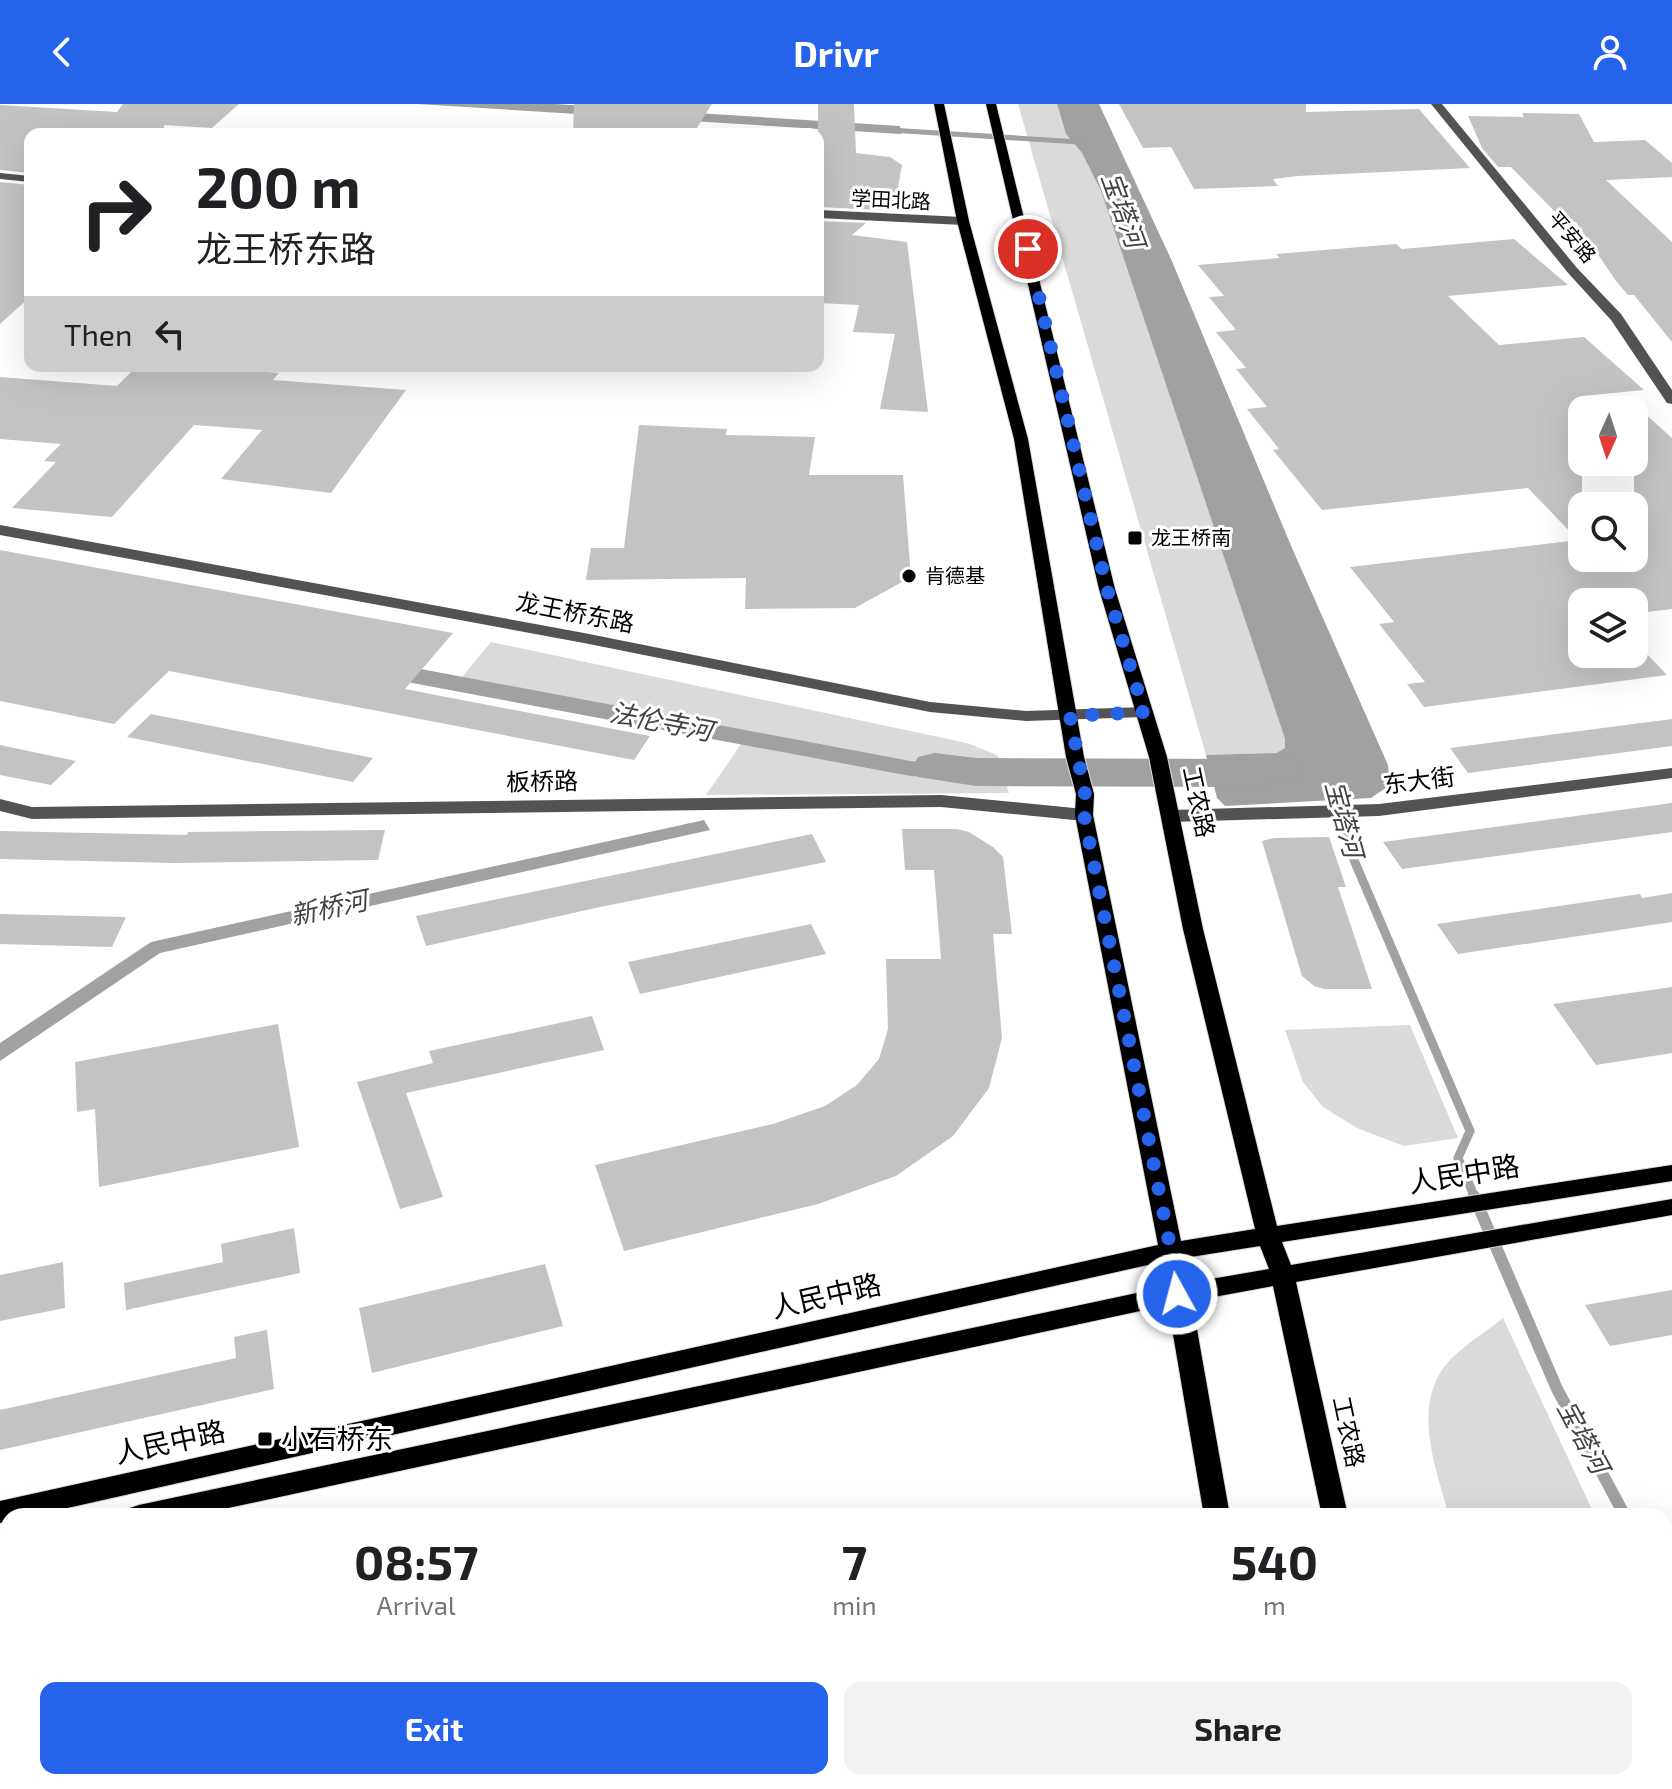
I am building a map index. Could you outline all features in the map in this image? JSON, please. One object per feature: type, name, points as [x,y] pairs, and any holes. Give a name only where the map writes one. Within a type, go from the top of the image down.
[{"type":"main road","points":[[939,104],[963,221],[1021,439],[1075,757],[1171,1251],[1216,1508]]},
{"type":"main road","name":"工农路","points":[[991,104],[1107,589],[1158,757],[1193,929],[1268,1236],[1283,1276],[1333,1508]]},
{"type":"main road","name":"人民中路","points":[[18,1508],[1171,1251],[1672,1173]]},
{"type":"main road","points":[[176,1508],[1177,1294],[1672,1207]]},
{"type":"street","name":"平安路","points":[[1436,104],[1563,259],[1616,317],[1672,400]]},
{"type":"street","points":[[0,176],[24,178]]},
{"type":"street","name":"学田北路","points":[[824,214],[963,221]]},
{"type":"street","name":"龙王桥东路","points":[[0,530],[584,638],[930,707],[1026,716],[1144,712]]},
{"type":"street","name":"东大街","points":[[1169,808],[1379,810],[1672,773]]},
{"type":"street","name":"板桥路","points":[[0,805],[32,813],[941,801],[1085,804]]},
{"type":"shaded area","points":[[1018,104],[1057,104],[1066,134],[1082,153],[1101,191],[1285,739],[1285,748],[1276,753],[1206,755]]},
{"type":"shaded area","points":[[491,642],[967,743],[997,755],[1004,768],[911,761],[462,677]]},
{"type":"shaded area","points":[[741,744],[910,776],[1006,784],[1009,793],[706,795]]},
{"type":"shaded area","points":[[1410,1025],[1458,1138],[1404,1146],[1357,1128],[1323,1107],[1303,1082],[1285,1030]]},
{"type":"shaded area","points":[[1503,1318],[1591,1508],[1447,1508],[1433,1457],[1428,1416],[1437,1378],[1449,1361]]},
{"type":"water","points":[[417,104],[555,104],[900,126],[901,134]]},
{"type":"water","points":[[1057,104],[1099,104],[1171,259],[1292,548],[1388,765],[1390,785],[1371,798],[1225,806],[1217,798],[1206,755],[1276,753],[1285,748],[1285,739],[1101,191],[1082,153],[1066,134]]},
{"type":"water","points":[[0,590],[911,761],[1004,768],[1006,784],[910,776],[0,606]]},
{"type":"water","name":"新桥河","points":[[704,820],[710,830],[160,953],[0,1061],[0,1043],[151,942]]},
{"type":"building","points":[[123,104],[239,104],[212,128],[164,125],[164,128],[24,128],[24,172],[0,170],[0,105],[117,112]]},
{"type":"building","points":[[574,104],[712,104],[697,128],[573,128]]},
{"type":"building","points":[[818,104],[854,104],[856,153],[890,157],[902,165],[896,198],[882,210],[824,207],[824,128],[818,128]]},
{"type":"building","points":[[1119,104],[1306,104],[1306,112],[1419,109],[1470,168],[1298,176],[1273,179],[1278,186],[1194,189],[1171,147],[1143,148]]},
{"type":"building","points":[[1522,113],[1579,114],[1594,142],[1645,140],[1672,163],[1672,177],[1606,180],[1672,242],[1672,342],[1634,295],[1628,295],[1616,281],[1576,222],[1565,222],[1511,167],[1498,167],[1482,148],[1468,116],[1524,117]]},
{"type":"building","points":[[0,182],[24,184],[24,302],[0,324]]},
{"type":"building","points":[[824,221],[866,223],[852,235],[907,242],[928,412],[880,409],[895,334],[853,332],[859,305],[824,303]]},
{"type":"building","points":[[1514,239],[1568,285],[1448,296],[1499,345],[1584,337],[1644,390],[1568,396],[1568,476],[1582,476],[1582,492],[1568,492],[1568,530],[1528,488],[1322,510],[1273,450],[1279,449],[1247,409],[1267,407],[1236,369],[1246,368],[1216,332],[1236,330],[1209,297],[1224,296],[1198,265],[1280,258],[1276,254],[1396,244],[1402,249]]},
{"type":"building","points":[[131,372],[267,372],[279,373],[273,380],[406,390],[331,493],[221,479],[262,430],[194,425],[112,517],[12,508],[56,462],[44,461],[61,444],[0,439],[0,377],[117,386]]},
{"type":"building","points":[[1648,417],[1672,438],[1672,609],[1648,612],[1648,588],[1568,588],[1568,668],[1648,668],[1648,655],[1667,675],[1424,707],[1407,684],[1425,682],[1379,624],[1394,622],[1350,567],[1568,541],[1568,572],[1648,572],[1648,492],[1634,492],[1634,476],[1648,476]]},
{"type":"building","points":[[639,425],[727,429],[726,435],[815,437],[809,475],[903,475],[911,577],[855,608],[745,609],[746,578],[586,580],[591,548],[624,548]]},
{"type":"building","points":[[0,550],[453,633],[405,689],[650,736],[634,760],[169,671],[114,724],[0,701]]},
{"type":"building","points":[[151,714],[373,758],[353,782],[127,737]]},
{"type":"building","points":[[1672,719],[1672,746],[1468,773],[1450,748]]},
{"type":"building","points":[[0,745],[76,761],[51,785],[0,775]]},
{"type":"building","points":[[1672,803],[1672,832],[1402,869],[1383,842]]},
{"type":"building","points":[[902,829],[957,829],[969,832],[1003,857],[1012,934],[993,934],[1002,1038],[989,1088],[953,1136],[896,1176],[818,1204],[624,1251],[595,1165],[773,1124],[825,1106],[857,1085],[879,1059],[888,1029],[886,959],[941,959],[934,870],[905,870]]},
{"type":"building","points":[[385,830],[378,860],[175,863],[0,859],[0,831],[187,835],[188,832]]},
{"type":"building","points":[[812,834],[826,862],[600,907],[426,946],[416,916]]},
{"type":"building","points":[[1329,837],[1346,887],[1338,887],[1372,989],[1324,989],[1314,986],[1302,976],[1262,841]]},
{"type":"building","points":[[1672,893],[1672,922],[1458,954],[1437,924],[1640,894],[1642,898]]},
{"type":"building","points":[[0,914],[126,917],[112,947],[0,944]]},
{"type":"building","points":[[811,924],[826,954],[640,994],[628,962]]},
{"type":"building","points":[[1672,987],[1672,1053],[1596,1065],[1553,1004]]},
{"type":"building","points":[[592,1016],[604,1050],[406,1093],[443,1197],[400,1209],[357,1082],[433,1063],[429,1051]]},
{"type":"building","points":[[278,1024],[299,1147],[99,1187],[95,1109],[77,1112],[75,1062]]},
{"type":"building","points":[[294,1228],[300,1273],[126,1310],[124,1283],[223,1262],[221,1244]]},
{"type":"building","points":[[63,1262],[65,1308],[0,1321],[0,1275]]},
{"type":"building","points":[[545,1264],[563,1326],[372,1373],[359,1308]]},
{"type":"building","points":[[1672,1290],[1672,1335],[1610,1346],[1585,1305]]},
{"type":"building","points":[[267,1330],[274,1389],[0,1450],[0,1410],[236,1358],[234,1337]]},
{"type":"waterway","points":[[890,130],[1079,142]]},
{"type":"waterway","name":"法伦寺河","points":[[935,767],[976,772],[1252,773],[1280,769]]},
{"type":"waterway","name":"宝塔河","points":[[1335,788],[1351,853],[1470,1131],[1458,1158],[1475,1198]]},
{"type":"waterway","name":"宝塔河","points":[[1474,1196],[1557,1389],[1621,1508]]},
{"type":"place","name":"龙王桥南","points":[[1135,538]]},
{"type":"place","name":"肯德基","points":[[909,576]]},
{"type":"place","name":"小石桥东","points":[[265,1439]]},
{"type":"route","points":[[1028,249],[1107,589],[1144,712],[1070,716],[1075,757],[1085,794],[1084,815],[1177,1294]]}]
